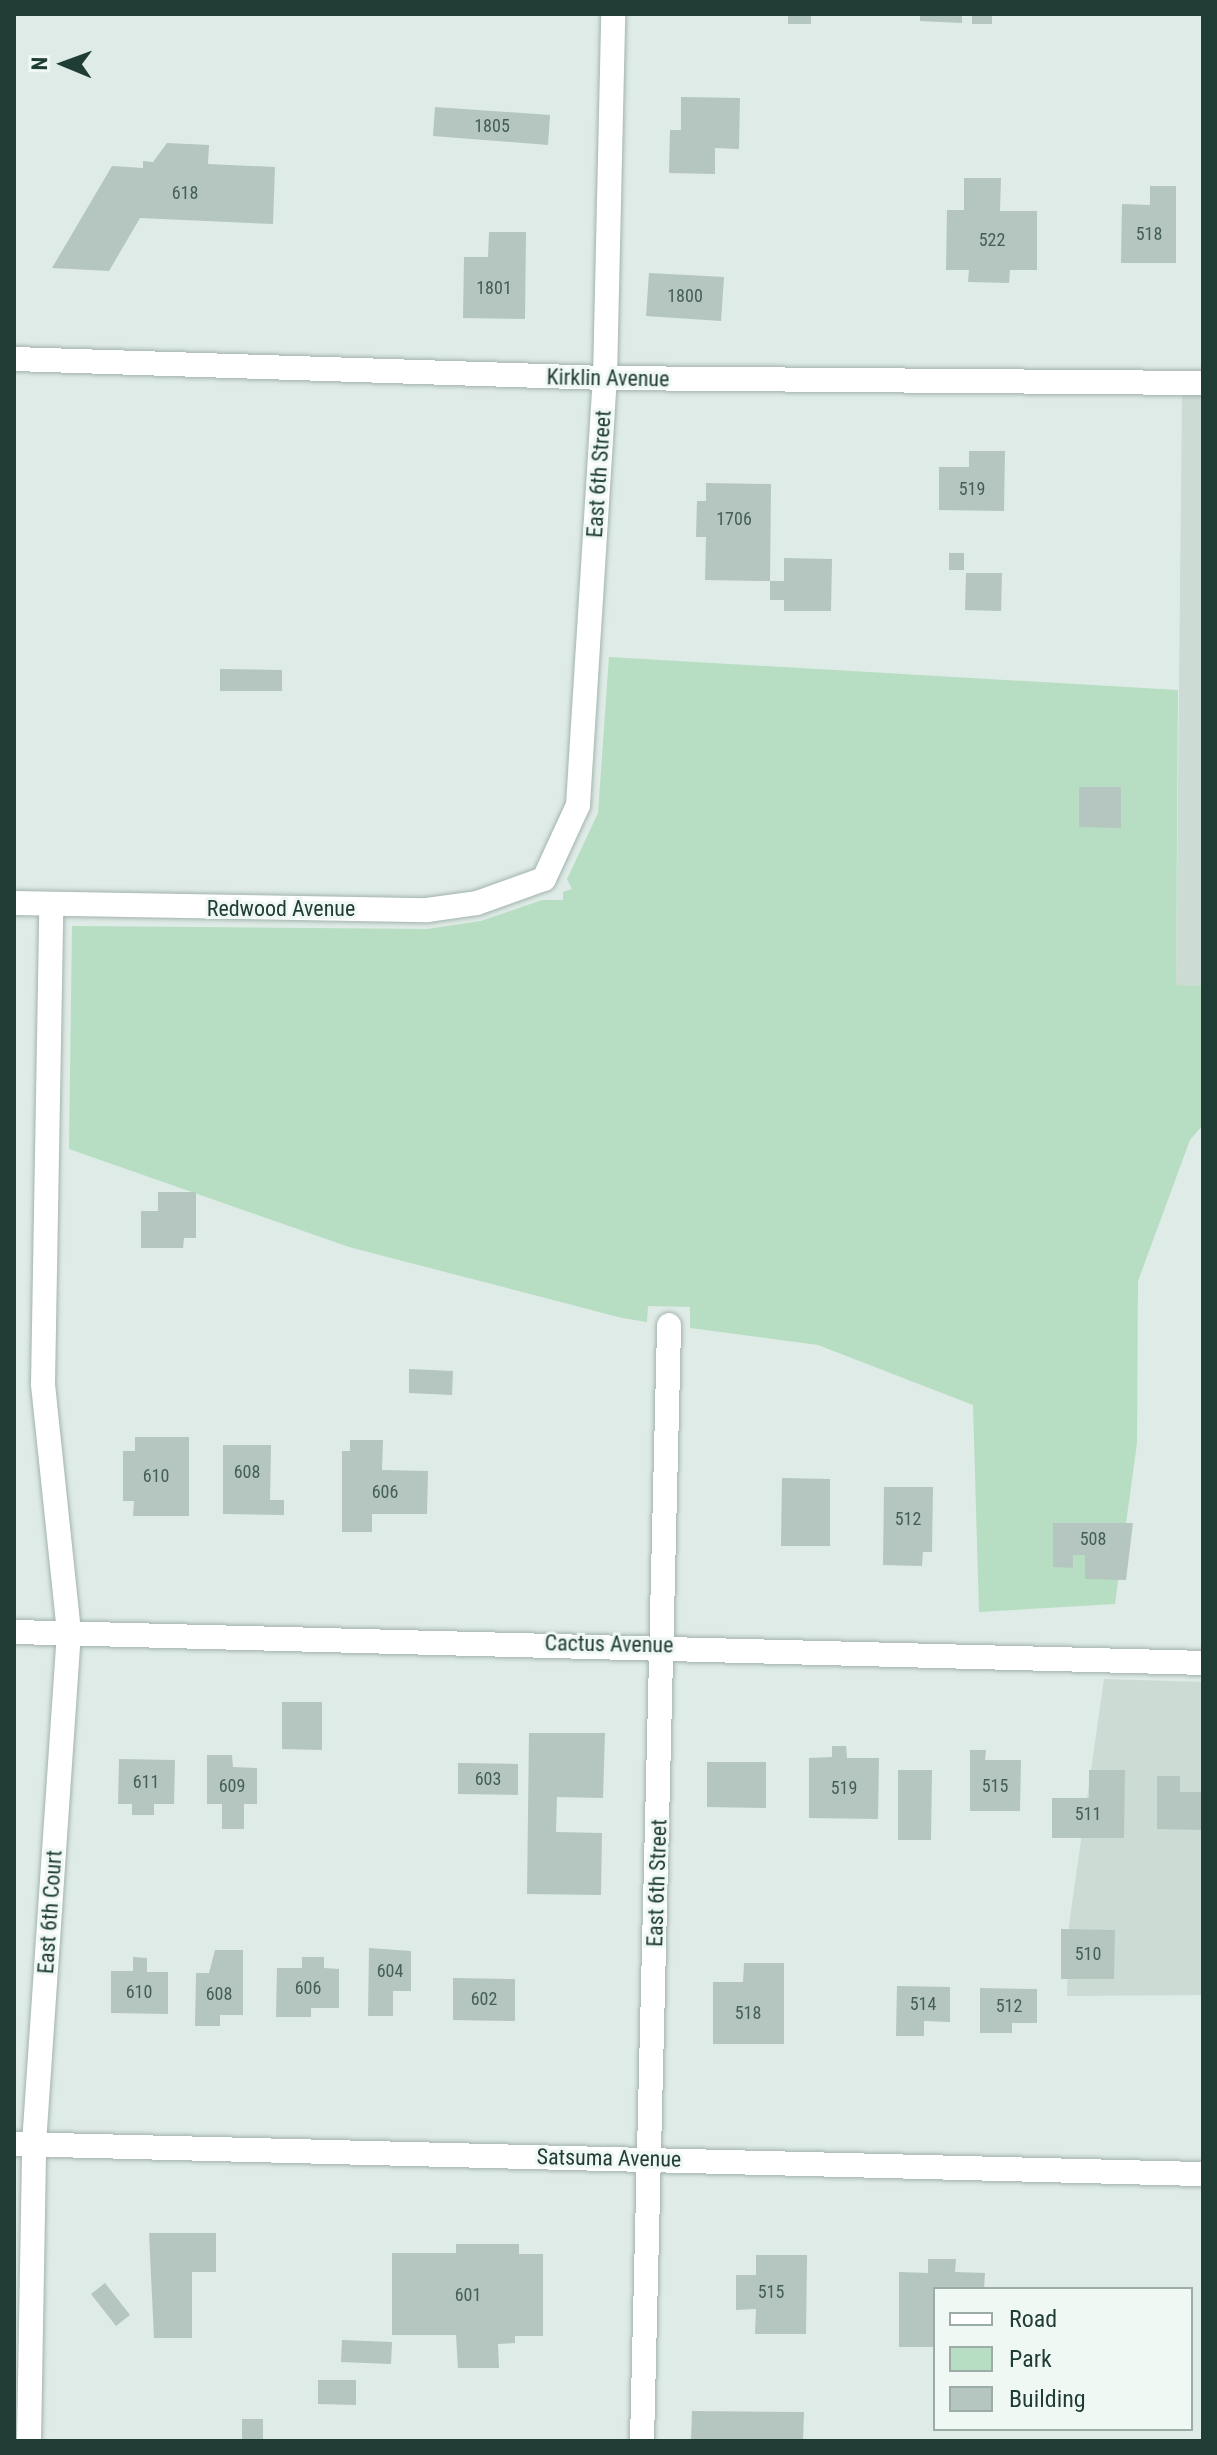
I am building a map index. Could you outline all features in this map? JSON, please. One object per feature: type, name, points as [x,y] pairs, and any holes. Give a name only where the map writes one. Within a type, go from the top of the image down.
[{"type":"street","name":"East 6th Street","points":[[544,879],[578,805],[605,378],[613,14]]},
{"type":"street","name":"Kirklin Avenue","points":[[14,359],[605,378],[1203,383]]},
{"type":"street","name":"Redwood Avenue","points":[[14,903],[51,907],[427,910],[477,903],[544,879]]},
{"type":"street","name":"East 6th Court","points":[[29,2441],[24,2144],[69,1632],[43,1384],[51,907]]},
{"type":"street","name":"East 6th Street","points":[[642,2441],[664,1646],[669,1325]]},
{"type":"street","name":"Cactus Avenue","points":[[14,1632],[664,1646],[1203,1663]]},
{"type":"street","name":"Satsuma Avenue","points":[[24,2144],[1203,2174]]},
{"type":"shaded area","points":[[1182,394],[1203,394],[1203,986],[1176,985]]},
{"type":"shaded area","points":[[1104,1679],[1203,1682],[1203,1995],[1067,1996],[1069,1925]]},
{"type":"green space","points":[[609,657],[1178,690],[1176,985],[1203,986],[1203,1125],[1190,1140],[1138,1281],[1137,1443],[1115,1604],[979,1612],[973,1405],[818,1345],[690,1328],[690,1307],[648,1306],[647,1322],[622,1318],[349,1247],[69,1149],[72,926],[427,929],[481,921],[542,900],[563,900],[563,892],[572,889],[567,879],[598,813]]},
{"type":"building","points":[[788,14],[811,14],[811,24],[788,24]]},
{"type":"building","points":[[920,14],[962,14],[962,23],[920,21]]},
{"type":"building","points":[[972,14],[992,14],[992,24],[972,24]]},
{"type":"building","points":[[681,97],[740,98],[739,149],[715,148],[715,174],[669,173],[670,130],[681,130]]},
{"type":"building","points":[[435,107],[550,115],[548,145],[433,136]]},
{"type":"building","points":[[167,143],[209,145],[208,164],[275,167],[273,224],[140,218],[109,271],[52,268],[112,166],[143,168],[143,161],[153,162]]},
{"type":"building","points":[[964,178],[1001,178],[1000,211],[1037,211],[1037,270],[1010,270],[1009,283],[968,282],[969,270],[946,270],[947,210],[964,210]]},
{"type":"building","points":[[1150,186],[1176,186],[1176,263],[1121,263],[1122,204],[1150,205]]},
{"type":"building","points":[[489,232],[526,232],[525,319],[463,318],[464,257],[488,257]]},
{"type":"building","points":[[649,273],[724,277],[721,321],[646,316]]},
{"type":"building","points":[[969,451],[1005,451],[1004,511],[939,510],[939,467],[969,467]]},
{"type":"building","points":[[706,483],[771,484],[770,581],[705,580],[706,537],[696,537],[697,501],[706,501]]},
{"type":"building","points":[[949,553],[964,553],[964,570],[949,570]]},
{"type":"building","points":[[784,558],[832,559],[831,611],[784,611],[784,600],[770,600],[770,581],[784,581]]},
{"type":"building","points":[[966,573],[1002,573],[1001,611],[965,610]]},
{"type":"building","points":[[220,669],[282,670],[282,691],[220,691]]},
{"type":"building","points":[[1079,787],[1121,787],[1121,828],[1079,827]]},
{"type":"building","points":[[158,1192],[196,1192],[196,1238],[184,1238],[183,1248],[141,1248],[141,1211],[158,1211]]},
{"type":"building","points":[[409,1369],[453,1371],[452,1395],[409,1393]]},
{"type":"building","points":[[135,1437],[189,1437],[189,1516],[133,1516],[134,1501],[123,1501],[123,1451],[135,1451]]},
{"type":"building","points":[[350,1440],[383,1440],[382,1470],[428,1471],[427,1514],[372,1514],[372,1532],[342,1532],[342,1451],[350,1451]]},
{"type":"building","points":[[223,1445],[271,1445],[270,1500],[284,1500],[284,1515],[223,1514]]},
{"type":"building","points":[[782,1478],[830,1479],[830,1546],[781,1546]]},
{"type":"building","points":[[884,1487],[933,1487],[932,1552],[923,1552],[922,1566],[883,1565]]},
{"type":"building","points":[[1053,1523],[1133,1523],[1126,1580],[1085,1579],[1085,1555],[1073,1555],[1073,1568],[1053,1567]]},
{"type":"building","points":[[282,1702],[322,1702],[322,1750],[282,1749]]},
{"type":"building","points":[[529,1733],[605,1733],[603,1798],[557,1797],[556,1832],[602,1833],[601,1895],[527,1894]]},
{"type":"building","points":[[832,1746],[846,1746],[847,1758],[879,1758],[878,1819],[809,1818],[809,1758],[832,1757]]},
{"type":"building","points":[[970,1750],[986,1750],[985,1760],[1021,1760],[1020,1811],[970,1811]]},
{"type":"building","points":[[207,1755],[232,1755],[233,1767],[257,1768],[257,1804],[244,1804],[244,1829],[222,1829],[222,1804],[207,1804]]},
{"type":"building","points":[[119,1759],[175,1760],[174,1804],[154,1804],[154,1815],[132,1815],[132,1804],[118,1804]]},
{"type":"building","points":[[707,1762],[766,1762],[766,1808],[707,1807]]},
{"type":"building","points":[[458,1763],[518,1764],[518,1795],[458,1794]]},
{"type":"building","points":[[898,1770],[932,1770],[931,1840],[898,1840]]},
{"type":"building","points":[[1089,1770],[1125,1770],[1124,1838],[1052,1838],[1052,1798],[1089,1798]]},
{"type":"building","points":[[1157,1776],[1180,1776],[1180,1792],[1203,1792],[1203,1830],[1157,1829]]},
{"type":"building","points":[[1061,1929],[1115,1930],[1114,1979],[1061,1979]]},
{"type":"building","points":[[369,1948],[411,1951],[411,1991],[393,1991],[393,2016],[368,2016]]},
{"type":"building","points":[[215,1950],[243,1950],[243,2015],[220,2015],[220,2026],[195,2026],[196,1973],[209,1973]]},
{"type":"building","points":[[133,1957],[147,1958],[147,1972],[168,1972],[168,2014],[111,2013],[111,1971],[133,1971]]},
{"type":"building","points":[[302,1957],[324,1957],[324,1968],[339,1969],[339,2008],[311,2008],[311,2017],[276,2017],[277,1968],[302,1968]]},
{"type":"building","points":[[744,1963],[784,1963],[784,2044],[713,2044],[713,1982],[743,1982]]},
{"type":"building","points":[[453,1978],[515,1979],[515,2021],[453,2020]]},
{"type":"building","points":[[897,1986],[950,1987],[950,2022],[924,2021],[924,2036],[896,2036]]},
{"type":"building","points":[[980,1988],[1037,1989],[1037,2023],[1012,2023],[1012,2033],[980,2033]]},
{"type":"building","points":[[149,2233],[216,2233],[216,2272],[192,2272],[192,2338],[154,2338]]},
{"type":"building","points":[[456,2244],[519,2244],[519,2254],[543,2254],[543,2336],[515,2336],[515,2343],[498,2344],[499,2368],[458,2368],[456,2335],[392,2335],[392,2253],[456,2253]]},
{"type":"building","points":[[756,2255],[807,2255],[806,2334],[755,2334],[756,2309],[736,2310],[736,2275],[756,2275]]},
{"type":"building","points":[[928,2259],[956,2259],[955,2272],[985,2273],[984,2287],[933,2287],[933,2347],[899,2347],[899,2272],[928,2273]]},
{"type":"building","points":[[105,2283],[130,2315],[116,2326],[91,2294]]},
{"type":"building","points":[[342,2340],[392,2342],[391,2364],[341,2362]]},
{"type":"building","points":[[318,2380],[356,2380],[356,2405],[318,2404]]},
{"type":"building","points":[[692,2411],[804,2412],[803,2441],[691,2441]]},
{"type":"building","points":[[242,2419],[263,2419],[263,2441],[242,2441]]}]
